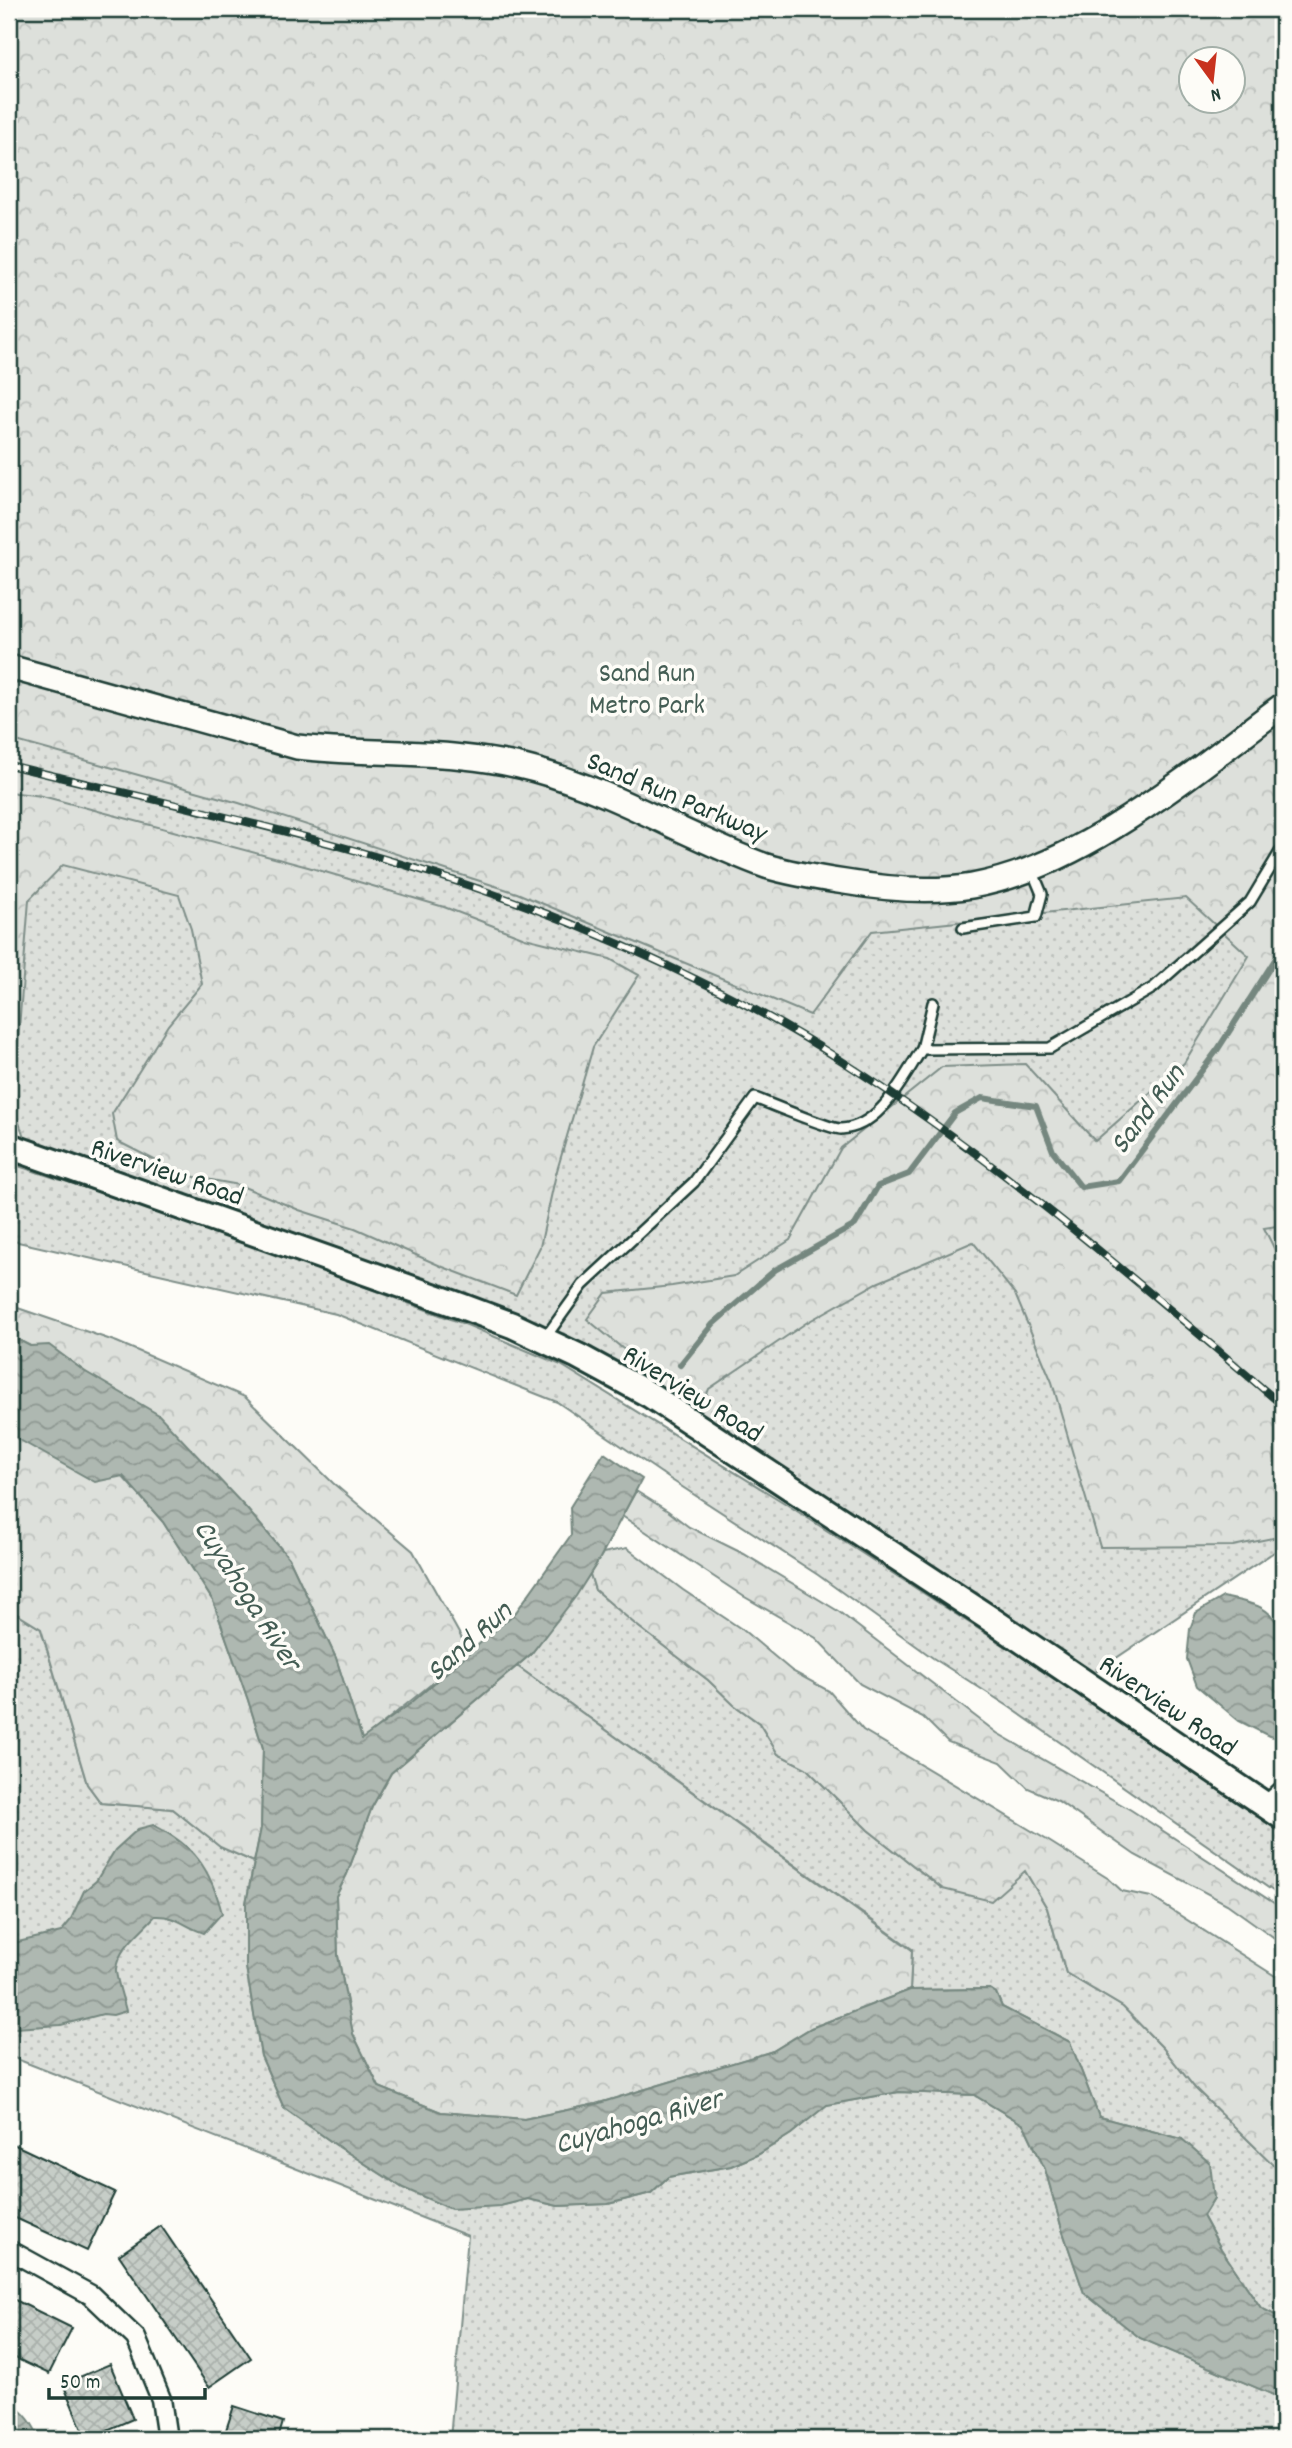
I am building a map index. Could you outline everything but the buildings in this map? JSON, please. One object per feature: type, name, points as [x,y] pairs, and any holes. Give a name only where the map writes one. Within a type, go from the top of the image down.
[{"type":"main road","name":"Riverview Road","points":[[9,1146],[461,1306],[544,1340],[650,1395],[1283,1817]]},
{"type":"street","name":"Sand Run Parkway","points":[[9,667],[297,747],[454,754],[534,769],[643,811],[769,867],[872,887],[941,889],[994,881],[1031,869],[1077,847],[1139,810],[1283,705]]},
{"type":"street","points":[[9,2250],[92,2295],[136,2338],[161,2399],[167,2439]]},
{"type":"lane","points":[[922,1049],[1050,1048],[1153,988],[1250,902],[1283,847]]},
{"type":"lane","points":[[963,928],[1036,917],[1042,894],[1031,869]]},
{"type":"lane","points":[[544,1340],[583,1285],[694,1182],[755,1098],[840,1129],[870,1121],[892,1095],[922,1049],[933,1003]]},
{"type":"lane","points":[[1263,1803],[1283,1784]]},
{"type":"green space","name":"Sand Run Metro Park","points":[[9,9],[1283,9],[1283,1546],[1082,1681],[584,1359],[30,1154],[9,1094]]},
{"type":"green space","name":"Sand Run Metro Park","points":[[9,9],[1283,9],[1283,1225],[1264,1228],[1283,1266],[1283,1536],[1233,1546],[1100,1547],[1052,1382],[1015,1294],[973,1242],[877,1283],[806,1323],[709,1389],[704,1402],[622,1348],[587,1319],[606,1293],[734,1276],[790,1240],[841,1148],[942,1067],[1025,1064],[1095,1141],[1184,1063],[1249,956],[1186,898],[872,931],[810,1015],[517,893],[239,803],[9,739]]},
{"type":"green space","points":[[9,792],[42,796],[308,867],[444,907],[525,938],[610,959],[639,975],[593,1047],[556,1174],[540,1247],[516,1295],[443,1267],[355,1228],[299,1210],[239,1185],[184,1175],[117,1141],[112,1114],[168,1025],[202,984],[191,929],[179,895],[63,865],[29,900],[17,1054],[9,1059]]},
{"type":"green space","points":[[9,1163],[191,1222],[467,1325],[561,1365],[783,1502],[1283,1826],[1283,1898],[1008,1706],[933,1658],[818,1575],[557,1402],[336,1314],[9,1240]]},
{"type":"green space","points":[[9,1305],[117,1342],[245,1397],[333,1483],[413,1551],[470,1653],[362,1740],[336,1658],[289,1558],[246,1508],[84,1371],[49,1346],[30,1346],[9,1335]]},
{"type":"green space","points":[[9,1434],[122,1476],[163,1522],[213,1601],[263,1748],[261,1828],[254,1862],[220,1847],[173,1809],[101,1803],[87,1784],[41,1629],[9,1609]]},
{"type":"green space","points":[[636,1491],[689,1527],[744,1554],[838,1611],[997,1733],[1131,1810],[1283,1909],[1283,1944],[1227,1904],[1135,1855],[1058,1801],[1028,1788],[1001,1762],[948,1742],[923,1717],[860,1684],[816,1638],[743,1596],[622,1516]]},
{"type":"green space","points":[[627,1548],[743,1630],[792,1671],[829,1691],[863,1730],[1047,1840],[1109,1879],[1122,1891],[1151,1897],[1283,1981],[1283,2174],[1195,2088],[1163,2048],[1123,2007],[1066,1973],[1047,1908],[1025,1871],[991,1901],[943,1889],[868,1830],[806,1768],[778,1754],[759,1723],[595,1590],[590,1574],[603,1553]]},
{"type":"green space","points":[[590,1574],[595,1590],[759,1723],[778,1754],[806,1768],[868,1830],[943,1889],[1025,1871],[1047,1908],[1066,1973],[1123,2007],[1163,2048],[1195,2088],[1283,2174],[1283,2319],[1261,2308],[1221,2249],[1203,2216],[1214,2198],[1182,2139],[1099,2117],[1070,2042],[1002,2007],[996,1993],[990,1989],[910,1990],[912,1949],[517,1666],[531,1654]]},
{"type":"green space","points":[[9,1609],[41,1629],[87,1784],[101,1803],[173,1809],[220,1847],[254,1862],[246,1903],[246,1967],[261,2056],[284,2108],[336,2145],[403,2188],[500,2206],[528,2199],[558,2206],[608,2204],[651,2193],[668,2177],[731,2166],[759,2154],[791,2134],[826,2105],[899,2092],[974,2095],[1024,2125],[1045,2169],[1084,2293],[1140,2338],[1283,2399],[1283,2439],[450,2439],[468,2236],[9,2056]]},
{"type":"green space","points":[[517,1666],[912,1950],[910,1990],[811,2028],[773,2051],[596,2104],[524,2119],[441,2112],[379,2087],[353,2034],[338,1956],[336,1896],[372,1807],[391,1773]]},
{"type":"water","name":"Cuyahoga River","points":[[9,1335],[30,1346],[49,1345],[84,1371],[159,1415],[246,1508],[289,1558],[336,1658],[362,1739],[410,1704],[516,1612],[571,1535],[570,1507],[604,1453],[642,1479],[600,1558],[576,1596],[531,1654],[391,1773],[372,1807],[336,1896],[338,1956],[353,2034],[379,2087],[441,2112],[524,2119],[596,2104],[773,2051],[811,2028],[910,1990],[990,1989],[996,1993],[1002,2007],[1070,2042],[1099,2117],[1182,2139],[1210,2163],[1214,2198],[1203,2216],[1221,2249],[1261,2308],[1283,2319],[1283,2399],[1140,2338],[1084,2293],[1045,2169],[1024,2125],[974,2095],[899,2092],[827,2105],[791,2134],[759,2154],[731,2166],[668,2177],[651,2193],[608,2204],[558,2206],[528,2199],[500,2206],[451,2209],[403,2188],[284,2108],[261,2056],[246,1967],[246,1903],[261,1828],[263,1748],[213,1601],[163,1522],[123,1476],[95,1482],[9,1434]]},
{"type":"water","points":[[1223,1597],[1251,1603],[1266,1610],[1283,1633],[1283,1739],[1269,1736],[1239,1721],[1197,1686],[1187,1659],[1190,1629],[1196,1613]]},
{"type":"water","points":[[153,1825],[180,1841],[199,1860],[212,1883],[222,1913],[204,1933],[175,1919],[155,1916],[137,1934],[121,1954],[116,1969],[126,2011],[61,2025],[15,2028],[9,2024],[9,1944],[61,1932],[70,1921],[84,1891],[96,1881],[115,1850],[138,1829]]},
{"type":"water","points":[[9,2402],[27,2418],[39,2439],[9,2439]]},
{"type":"waterway","name":"Sand Run","points":[[680,1365],[713,1324],[775,1270],[855,1225],[878,1186],[909,1174],[955,1113],[982,1098],[1036,1106],[1053,1151],[1081,1187],[1119,1181],[1218,1049],[1283,947]]},
{"type":"railway","points":[[9,765],[306,837],[453,880],[596,934],[722,992],[842,1061],[957,1140],[1123,1270],[1283,1406]]}]
